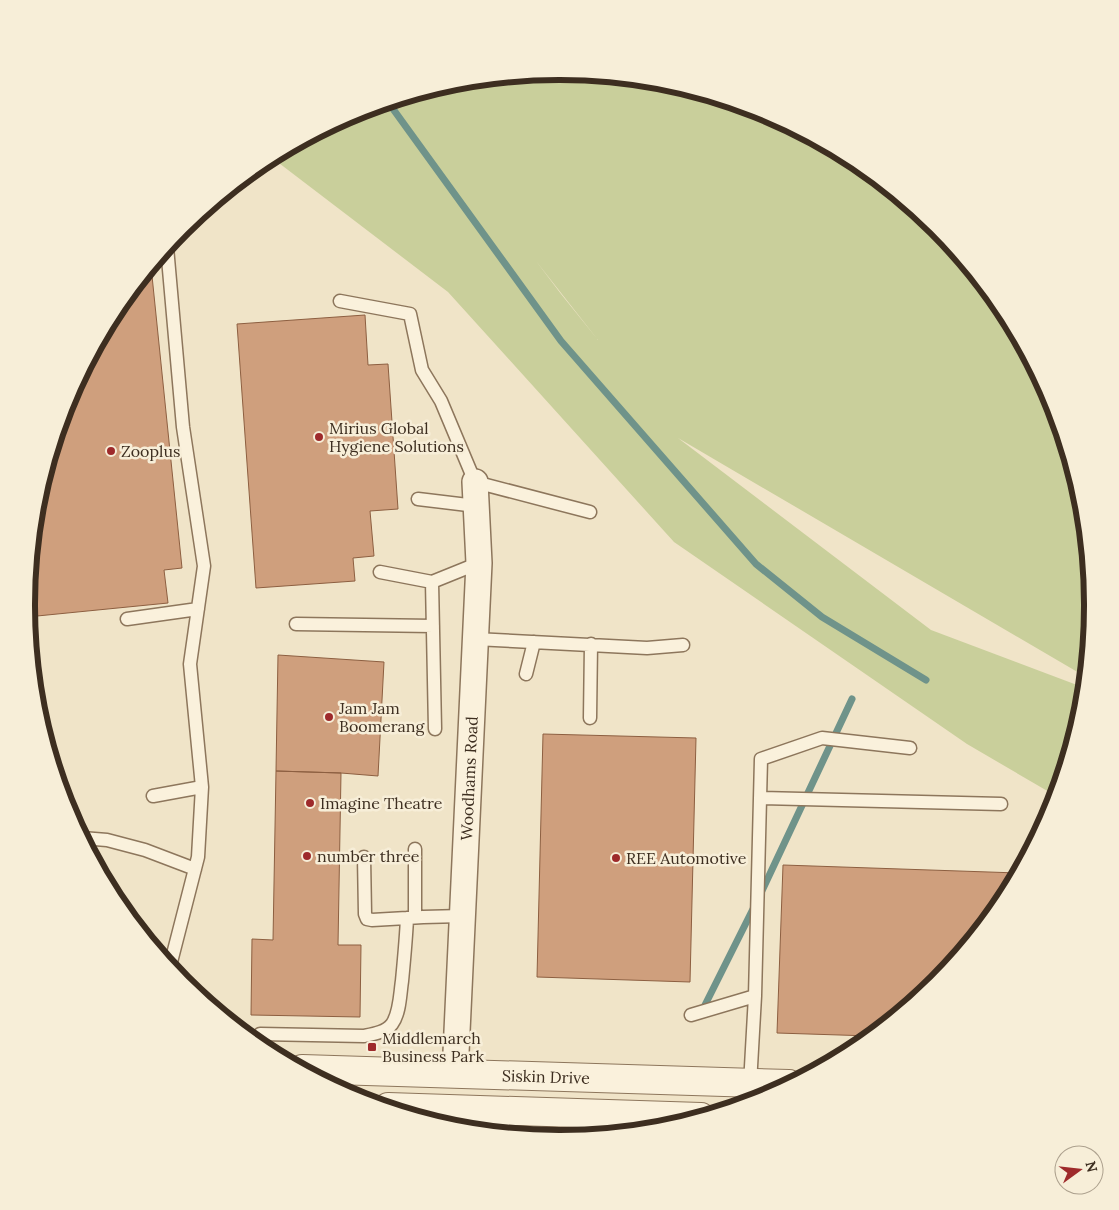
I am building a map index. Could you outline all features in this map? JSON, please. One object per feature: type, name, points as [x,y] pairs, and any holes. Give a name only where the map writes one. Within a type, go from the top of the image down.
[{"type":"street","name":"Woodhams Road","points":[[454,1074],[479,563],[476,493]]},
{"type":"street","name":"Siskin Drive","points":[[317,1070],[454,1074],[749,1093]]},
{"type":"street","points":[[413,1109],[675,1116]]},
{"type":"lane","points":[[168,256],[183,426],[204,566],[190,664],[202,787],[198,857],[172,958]]},
{"type":"lane","points":[[340,301],[410,314],[422,370],[441,401],[476,493]]},
{"type":"lane","points":[[418,500],[476,493],[590,512]]},
{"type":"lane","points":[[380,572],[432,582],[479,563]]},
{"type":"lane","points":[[432,582],[435,729]]},
{"type":"lane","points":[[127,619],[198,609]]},
{"type":"lane","points":[[296,624],[433,626]]},
{"type":"lane","points":[[475,639],[647,648],[683,645]]},
{"type":"lane","points":[[526,674],[534,642]]},
{"type":"lane","points":[[590,644],[590,718]]},
{"type":"lane","points":[[749,1093],[756,996],[761,759],[822,738],[910,748]]},
{"type":"lane","points":[[153,796],[202,787]]},
{"type":"lane","points":[[760,798],[1001,804]]},
{"type":"lane","points":[[90,839],[108,840],[136,848],[194,869]]},
{"type":"lane","points":[[260,1034],[364,1036],[377,1034],[392,1024],[398,1008],[406,938],[411,918],[415,849]]},
{"type":"lane","points":[[364,857],[367,919],[462,916]]},
{"type":"lane","points":[[691,1015],[756,996]]},
{"type":"green space","points":[[560,80],[628,85],[695,98],[728,108],[760,120],[822,151],[879,189],[930,234],[976,286],[1014,343],[1044,404],[1066,469],[1080,537],[1084,605],[1080,673],[678,438],[931,630],[1078,685],[1066,741],[1049,792],[967,744],[674,542],[448,292],[278,163],[297,151],[359,120],[424,98],[491,85]],"holes":[[[536,261],[598,340],[561,294]]]},
{"type":"building","name":"Zooplus","points":[[152,275],[182,568],[164,570],[168,603],[35,616],[39,537],[53,469],[63,436],[89,373],[105,343],[123,314]]},
{"type":"building","name":"Mirius Global Hygiene Solutions","points":[[365,315],[368,365],[388,364],[398,509],[370,511],[374,556],[353,558],[355,581],[256,588],[237,324]]},
{"type":"building","name":"Jam Jam Boomerang","points":[[278,655],[384,662],[378,776],[276,771]]},
{"type":"building","name":"REE Automotive","points":[[543,734],[696,738],[690,982],[537,977]]},
{"type":"building","name":"number three","points":[[276,771],[341,773],[338,945],[361,945],[360,1017],[251,1015],[252,939],[273,940]]},
{"type":"building","name":"REE Automotive","points":[[783,865],[1010,873],[976,924],[954,951],[905,999],[859,1036],[777,1033]]},
{"type":"waterway","points":[[392,108],[561,341],[756,564],[822,617],[926,680]]},
{"type":"waterway","points":[[760,895],[852,699]]},
{"type":"waterway","points":[[705,1005],[754,907]]},
{"type":"place","name":"Mirius Global Hygiene Solutions","points":[[319,437]]},
{"type":"place","name":"Zooplus","points":[[111,451]]},
{"type":"place","name":"Jam Jam Boomerang","points":[[329,717]]},
{"type":"place","name":"Imagine Theatre","points":[[310,803]]},
{"type":"place","name":"number three","points":[[307,856]]},
{"type":"place","name":"REE Automotive","points":[[616,858]]},
{"type":"place","name":"Middlemarch Business Park","points":[[372,1047]]}]
